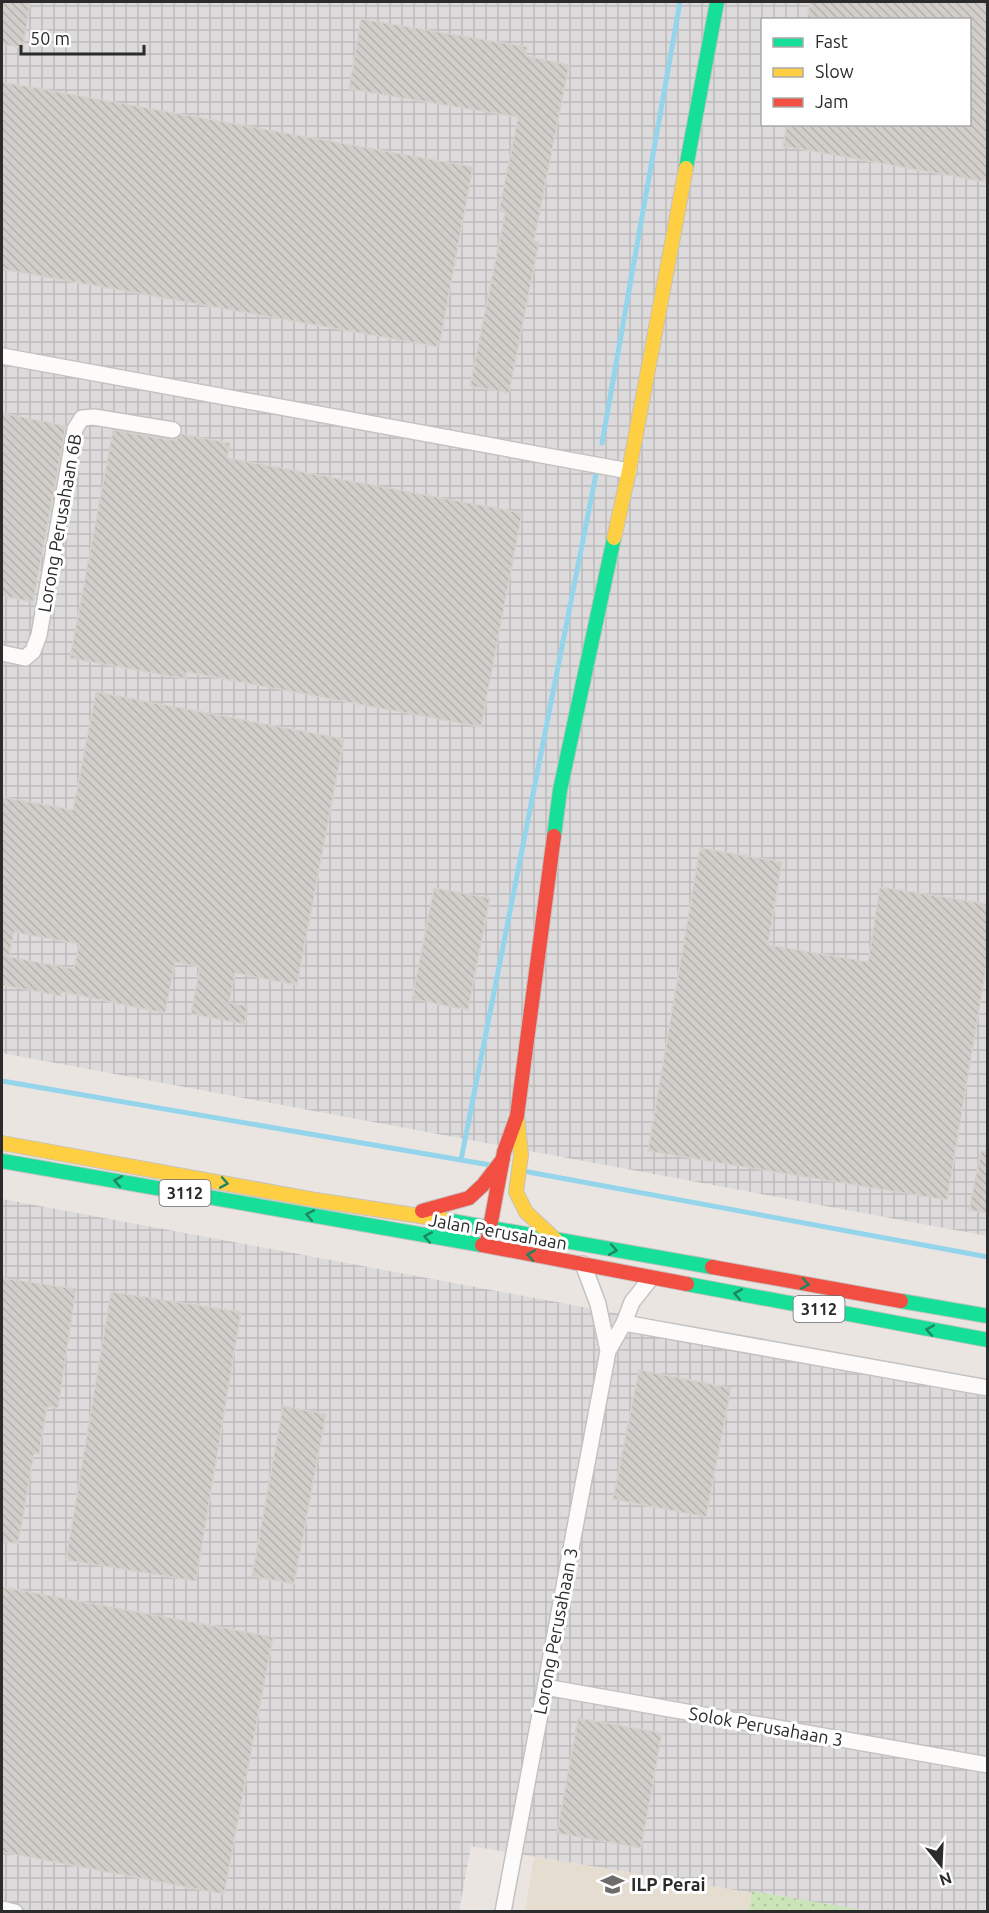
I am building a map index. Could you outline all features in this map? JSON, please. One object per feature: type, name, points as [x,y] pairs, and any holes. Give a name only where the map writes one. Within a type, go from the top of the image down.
[{"type":"main road","points":[[486,1246],[503,1156],[517,1116],[560,790],[628,471],[717,2]]},
{"type":"main road","points":[[517,1116],[520,1155],[516,1192],[526,1212],[556,1240]]},
{"type":"main road","name":"Jalan Perusahaan","points":[[2,1143],[316,1200],[411,1213],[987,1316]]},
{"type":"main road","points":[[411,1213],[470,1198],[483,1185],[503,1156]]},
{"type":"main road","name":"Jalan Perusahaan","points":[[2,1161],[486,1246],[987,1340]]},
{"type":"street","points":[[2,356],[628,471]]},
{"type":"street","name":"Lorong Perusahaan 6B","points":[[2,653],[26,658],[33,651],[39,635],[75,429],[81,418],[93,417],[173,430]]},
{"type":"street","name":"Lorong Perusahaan 3","points":[[584,1264],[598,1304],[608,1351]]},
{"type":"street","name":"Lorong Perusahaan 3","points":[[503,1911],[608,1351],[624,1323],[632,1302],[651,1278]]},
{"type":"street","points":[[624,1323],[987,1388]]},
{"type":"street","name":"Solok Perusahaan 3","points":[[545,1687],[987,1765]]},
{"type":"street","points":[[2,1909],[15,1911]]},
{"type":"shaded area","points":[[2,2],[987,2],[987,1236],[2,1053]]},
{"type":"shaded area","points":[[2,1199],[987,1382],[987,1911],[860,1911],[471,1846],[459,1911],[2,1911]]},
{"type":"shaded area","name":"ILP Perai","points":[[534,1857],[860,1911],[525,1912]]},
{"type":"green space","points":[[752,1891],[867,1911],[749,1911]]},
{"type":"building","points":[[2,2],[30,2],[23,48],[2,44]]},
{"type":"building","points":[[810,2],[987,2],[987,182],[783,146],[787,126],[971,126],[971,18],[807,18]]},
{"type":"building","points":[[361,19],[527,47],[526,56],[569,65],[534,241],[539,242],[509,393],[470,386],[505,213],[499,211],[518,117],[349,89]]},
{"type":"building","points":[[2,82],[473,167],[439,347],[2,269]]},
{"type":"building","points":[[2,413],[66,426],[33,602],[2,596]]},
{"type":"building","points":[[113,430],[171,440],[177,439],[181,434],[230,443],[227,458],[522,513],[481,727],[187,672],[186,679],[70,658]]},
{"type":"building","points":[[96,692],[344,739],[297,985],[235,973],[229,1003],[248,1006],[245,1024],[191,1014],[200,967],[175,962],[165,1013],[62,992],[61,996],[2,985],[2,797],[73,810]],"holes":[[[14,932],[79,944],[74,969],[9,957]]]},
{"type":"building","points":[[700,848],[782,862],[768,945],[868,962],[880,887],[987,904],[987,963],[947,1200],[648,1151]]},
{"type":"building","points":[[434,888],[490,898],[468,1010],[412,999]]},
{"type":"building","points":[[981,1151],[987,1151],[987,1213],[969,1210]]},
{"type":"building","points":[[2,1278],[76,1289],[58,1408],[47,1407],[39,1454],[34,1453],[18,1544],[2,1541]]},
{"type":"building","points":[[111,1292],[241,1312],[196,1581],[66,1560]]},
{"type":"building","points":[[639,1370],[731,1388],[706,1517],[613,1499]]},
{"type":"building","points":[[283,1406],[326,1414],[294,1584],[252,1576]]},
{"type":"building","points":[[2,1587],[273,1637],[224,1894],[2,1852]]},
{"type":"building","points":[[578,1718],[662,1733],[641,1848],[557,1833]]},
{"type":"waterway","points":[[602,443],[680,2]]},
{"type":"waterway","points":[[2,1081],[461,1160],[596,474]]},
{"type":"waterway","points":[[461,1160],[490,1165]]},
{"type":"waterway","points":[[523,1171],[988,1257]]},
{"type":"traffic: fast","points":[[686,168],[717,2]]},
{"type":"traffic: fast","points":[[554,836],[560,790],[614,538]]},
{"type":"traffic: fast","points":[[2,1161],[482,1245]]},
{"type":"traffic: fast","points":[[446,1220],[712,1267]]},
{"type":"traffic: fast","points":[[687,1284],[988,1340]]},
{"type":"traffic: fast","points":[[901,1301],[988,1316]]},
{"type":"traffic: slow","points":[[614,538],[629,471],[686,168]]},
{"type":"traffic: slow","points":[[517,1116],[521,1155],[516,1192],[526,1212],[556,1240]]},
{"type":"traffic: slow","points":[[2,1143],[316,1200],[446,1220]]},
{"type":"traffic: jam","points":[[487,1243],[504,1152],[517,1116],[554,836]]},
{"type":"traffic: jam","points":[[422,1211],[469,1198],[483,1185],[503,1159]]},
{"type":"traffic: jam","points":[[482,1245],[687,1284]]},
{"type":"traffic: jam","points":[[712,1267],[901,1301]]},
{"type":"place","name":"ILP Perai","points":[[613,1884]]}]
